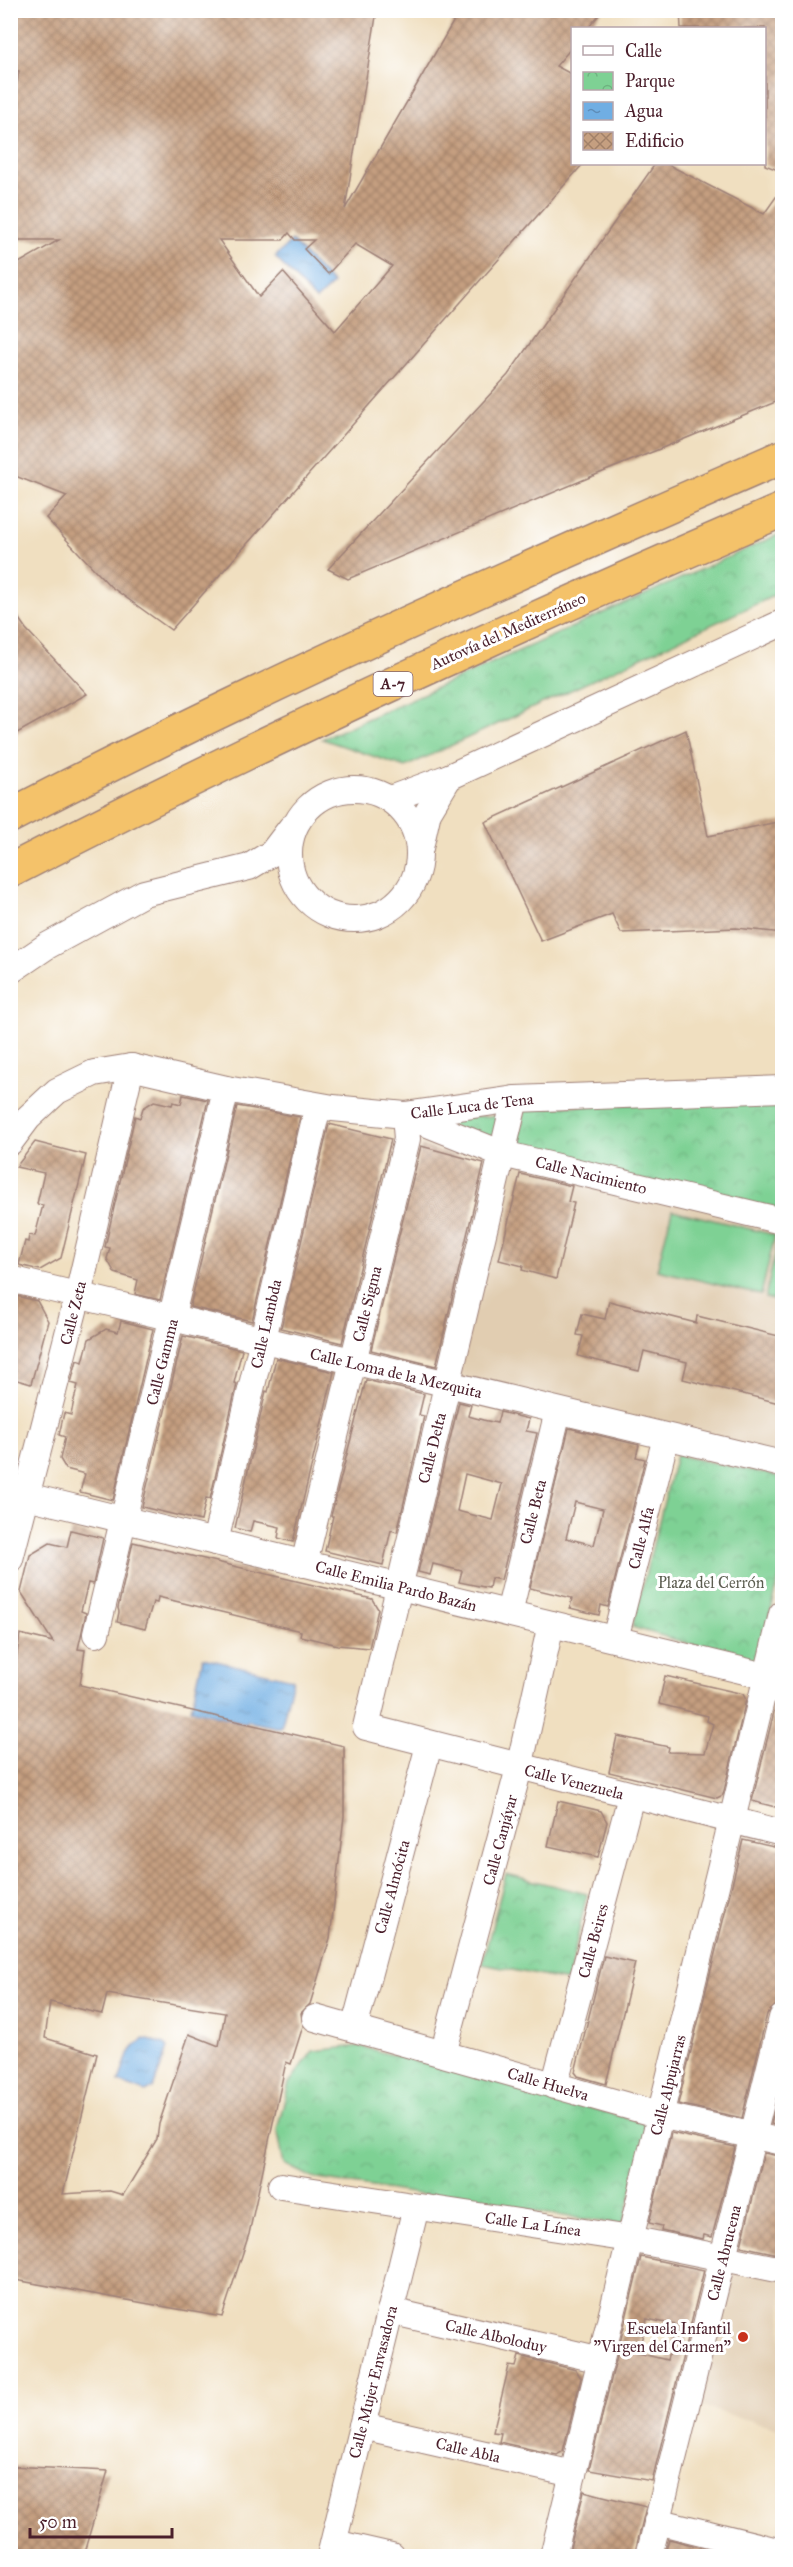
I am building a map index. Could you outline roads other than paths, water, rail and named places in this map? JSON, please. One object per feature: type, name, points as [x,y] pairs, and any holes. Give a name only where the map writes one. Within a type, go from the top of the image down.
[{"type":"highway","points":[[10,816],[235,703],[640,519],[783,457]]},
{"type":"highway","name":"Autovía del Mediterráneo","points":[[10,871],[255,747],[659,563],[783,510]]},
{"type":"street","points":[[390,799],[449,777],[783,623]]},
{"type":"street","points":[[300,816],[292,832],[288,850],[290,869],[296,886],[310,903],[328,915],[349,920],[371,918],[390,908],[406,893],[416,874],[428,812],[449,777]]},
{"type":"street","points":[[12,970],[46,946],[144,893],[249,867],[272,853],[314,801],[332,792],[352,788],[372,790],[390,799],[406,813],[416,832],[420,852]]},
{"type":"street","points":[[249,867],[296,886]]},
{"type":"street","points":[[10,1142],[28,1118],[57,1090],[94,1073],[131,1067]]},
{"type":"street","name":"Calle Luca de Tena","points":[[131,1067],[226,1089],[318,1106],[405,1114],[515,1099],[783,1089]]},
{"type":"street","name":"Calle Zeta","points":[[10,1558],[19,1494],[78,1295],[131,1067]]},
{"type":"street","name":"Calle Gamma","points":[[96,1634],[226,1089]]},
{"type":"street","name":"Calle Delta","points":[[366,1727],[515,1099]]},
{"type":"street","name":"Calle Lambda","points":[[215,1542],[318,1106]]},
{"type":"street","name":"Calle Nacimiento","points":[[405,1114],[503,1154],[783,1221]]},
{"type":"street","name":"Calle Sigma","points":[[304,1564],[407,1139],[405,1114]]},
{"type":"street","name":"Calle Loma de la Mezquita","points":[[10,1279],[783,1464]]},
{"type":"street","name":"Calle Beta","points":[[509,1613],[558,1411]]},
{"type":"street","name":"Calle Alfa","points":[[615,1640],[666,1437]]},
{"type":"street","name":"Calle Emilia Pardo Bazán","points":[[19,1494],[775,1678]]},
{"type":"street","name":"Calle Alpujarras","points":[[553,2556],[732,1821],[775,1678],[783,1614]]},
{"type":"street","name":"Calle Canjáyar","points":[[443,2054],[519,1768],[551,1624]]},
{"type":"street","name":"Calle Venezuela","points":[[366,1727],[519,1768],[783,1833]]},
{"type":"street","name":"Calle Almócita","points":[[354,2029],[429,1745]]},
{"type":"street","name":"Calle Beires","points":[[554,2086],[631,1796]]},
{"type":"street","name":"Calle Huelva","points":[[315,2018],[660,2115],[783,2142]]},
{"type":"street","name":"Calle Abrucena","points":[[649,2556],[783,2018]]},
{"type":"street","name":"Calle La Línea","points":[[281,2186],[630,2239],[783,2270]]},
{"type":"street","name":"Calle Mujer Envasadora","points":[[332,2550],[416,2207]]},
{"type":"street","name":"Calle Alboloduy","points":[[390,2311],[601,2360]]},
{"type":"street","name":"Calle Abla","points":[[362,2426],[573,2474]]},
{"type":"street","points":[[657,2521],[783,2552]]},
{"type":"street","points":[[332,2550],[391,2556]]},
{"type":"water","points":[[292,241],[333,284],[316,300],[275,257]]},
{"type":"water","points":[[203,1658],[293,1679],[281,1728],[247,1721],[246,1723],[191,1709]]},
{"type":"water","points":[[144,2039],[165,2044],[168,2048],[153,2088],[146,2092],[119,2082],[130,2052]]},
{"type":"place","name":"Escuela Infantil \"Virgen del Carmen\"","points":[[743,2337]]},
{"type":"park label","name":"Plaza del Cerrón","points":[[711,1582]]}]
